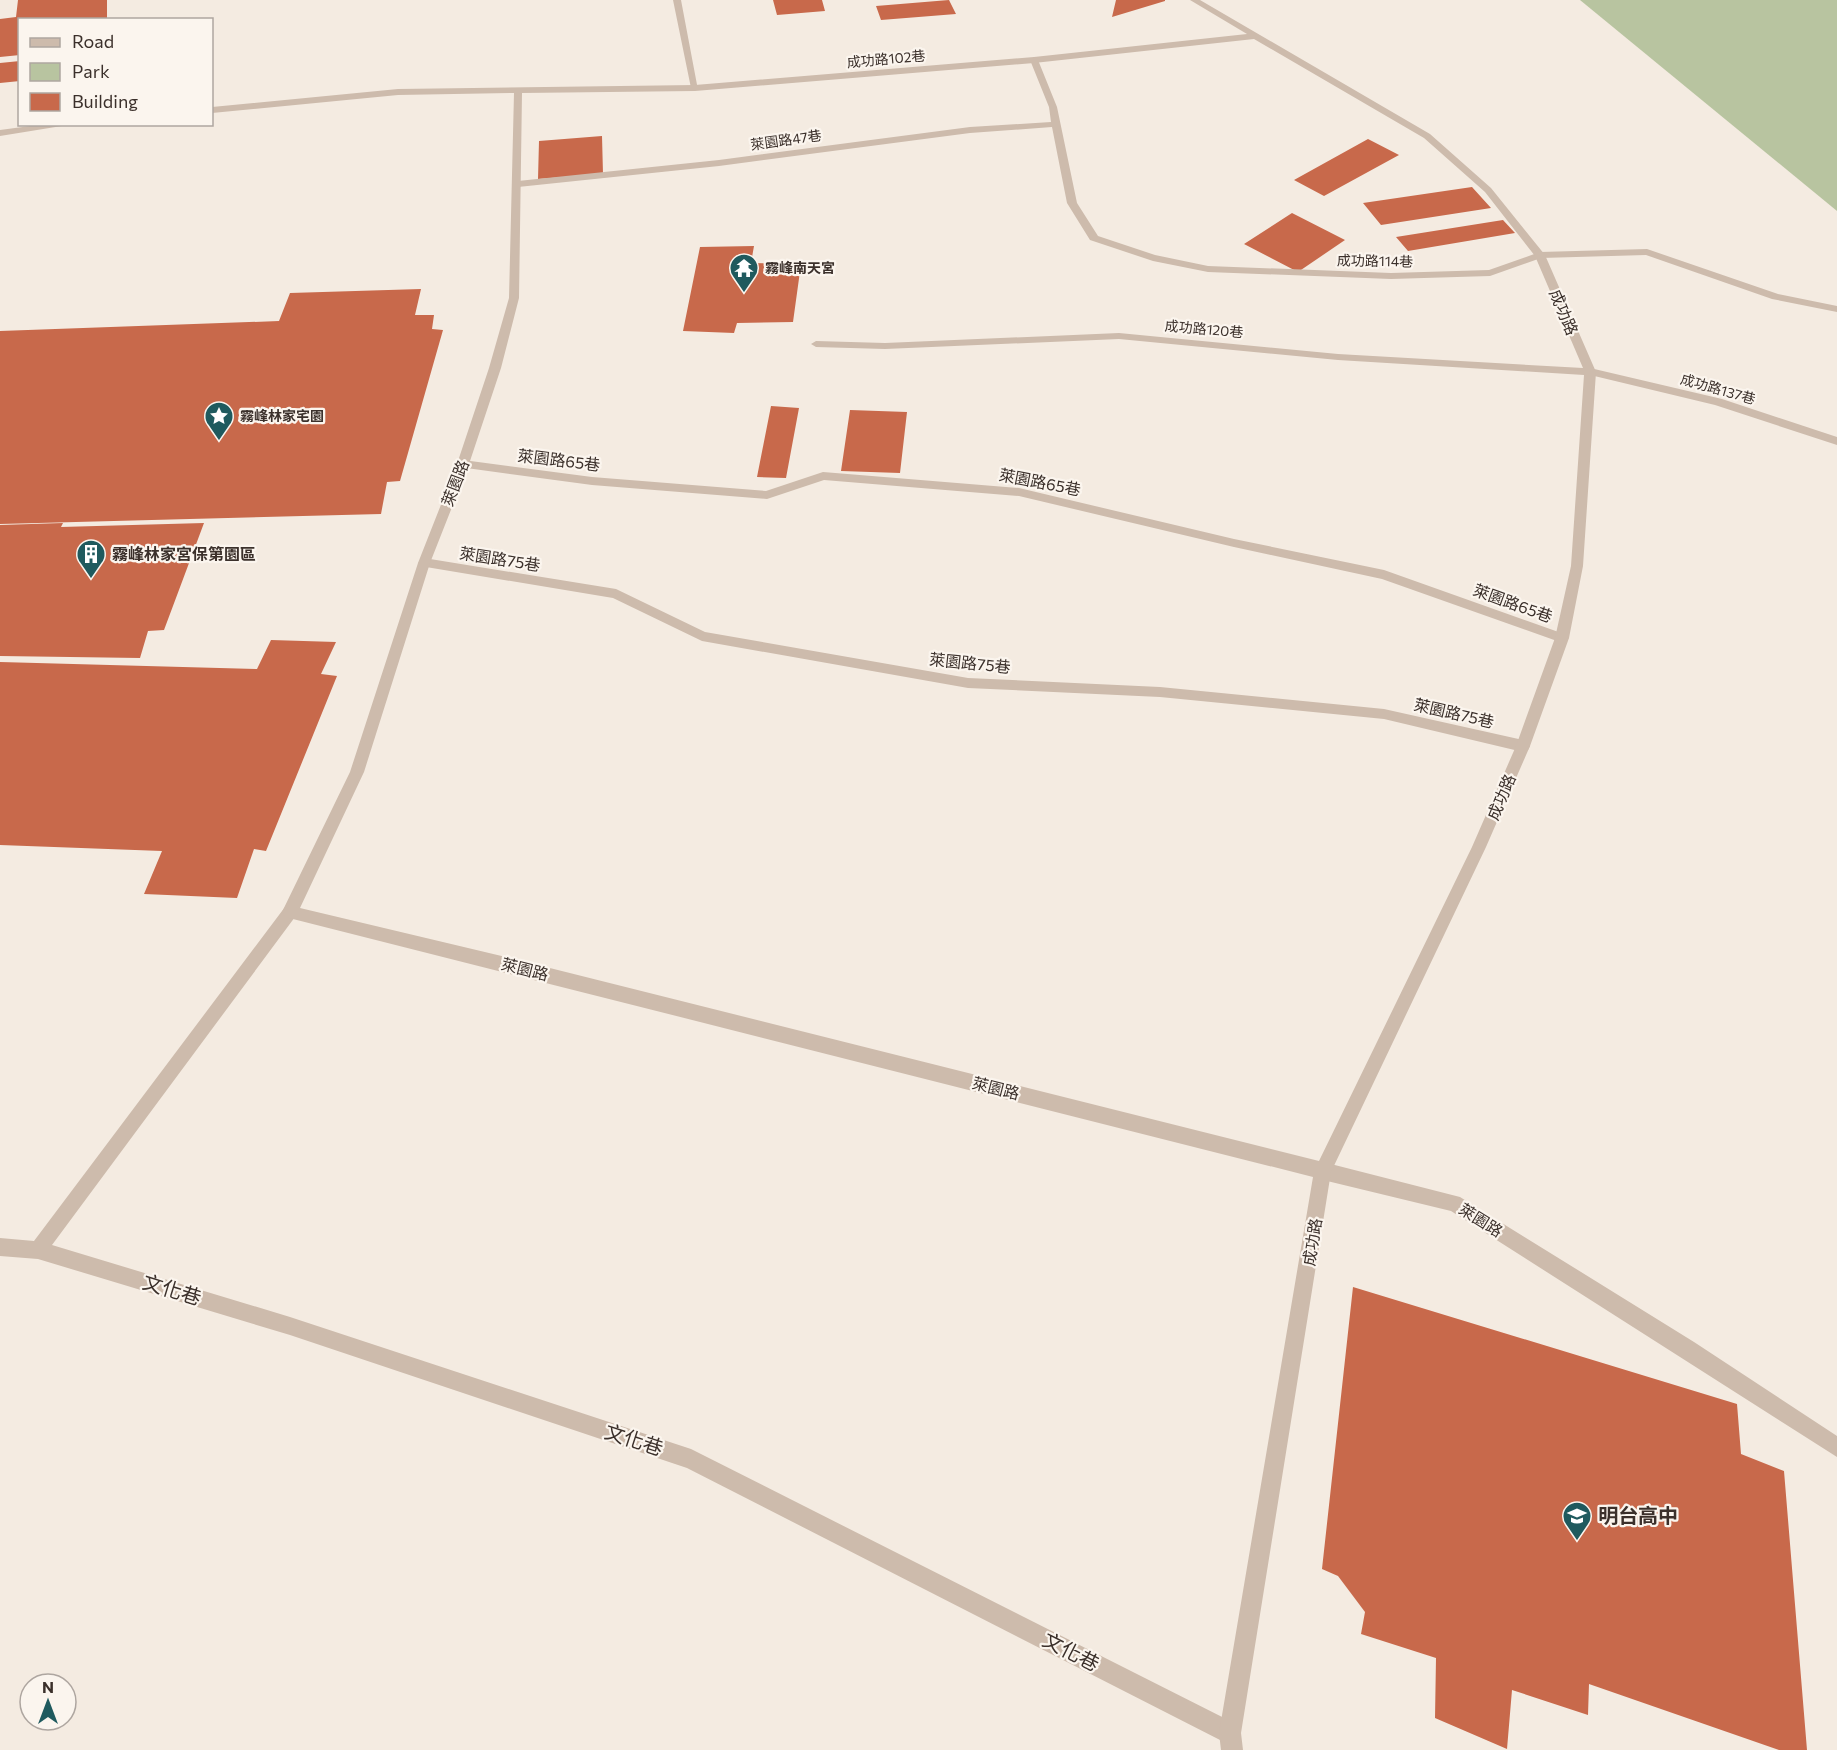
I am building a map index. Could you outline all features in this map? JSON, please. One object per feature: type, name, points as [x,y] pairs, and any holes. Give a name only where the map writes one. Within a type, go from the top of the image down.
[{"type":"street","points":[[677,0],[695,88]]},
{"type":"street","name":"成功路","points":[[1194,0],[1427,136],[1488,190],[1540,255],[1590,372],[1577,566],[1562,638],[1523,746],[1479,847],[1323,1171],[1231,1741]]},
{"type":"street","name":"成功路102巷","points":[[518,90],[695,88],[1034,60],[1254,36]]},
{"type":"street","name":"成功路114巷","points":[[1034,60],[1053,107],[1072,203],[1094,238],[1153,258],[1208,269],[1391,276],[1490,273],[1540,255],[1647,252],[1776,297],[1837,309]]},
{"type":"street","points":[[213,110],[398,92],[518,90]]},
{"type":"street","name":"萊園路","points":[[518,90],[518,184],[514,298],[495,368],[463,464],[424,563],[357,772],[290,912],[510,965],[1454,1203],[1687,1348],[1837,1447]]},
{"type":"street","name":"萊園路47巷","points":[[518,184],[719,163],[970,130],[1057,124]]},
{"type":"street","points":[[0,133],[54,126]]},
{"type":"street","name":"成功路120巷","points":[[816,344],[885,346],[1119,336],[1338,357],[1590,372]]},
{"type":"street","name":"成功路137巷","points":[[1590,372],[1718,402],[1837,441]]},
{"type":"street","name":"萊園路65巷","points":[[463,464],[592,481],[767,495],[823,476],[1019,492],[1234,543],[1384,575],[1562,638]]},
{"type":"street","name":"萊園路75巷","points":[[424,563],[616,594],[702,636],[968,683],[1160,692],[1384,714],[1523,746]]},
{"type":"street","points":[[38,1250],[290,912]]},
{"type":"street","name":"文化巷","points":[[0,1247],[38,1250],[290,1326],[692,1459],[1231,1741]]},
{"type":"green space","points":[[1580,0],[1837,0],[1837,211]]},
{"type":"building","points":[[18,0],[107,0],[107,18],[18,18],[18,55],[0,57],[0,19],[16,17]]},
{"type":"building","points":[[773,0],[822,0],[825,11],[777,15]]},
{"type":"building","points":[[949,0],[956,14],[881,20],[876,6]]},
{"type":"building","points":[[1116,0],[1165,0],[1165,1],[1112,17]]},
{"type":"building","points":[[18,61],[18,81],[0,83],[0,63]]},
{"type":"building","points":[[602,136],[603,174],[538,179],[539,141]]},
{"type":"building","points":[[1368,139],[1399,155],[1324,196],[1294,180]]},
{"type":"building","points":[[1472,187],[1491,208],[1381,225],[1363,203]]},
{"type":"building","points":[[1292,213],[1345,240],[1298,272],[1244,244]]},
{"type":"building","points":[[1503,220],[1515,233],[1408,251],[1396,237]]},
{"type":"building","name":"霧峰南天宮","points":[[754,246],[751,263],[801,264],[793,322],[737,323],[734,333],[683,331],[700,247]]},
{"type":"building","points":[[421,289],[415,315],[434,315],[432,329],[443,330],[400,481],[387,482],[381,514],[0,524],[0,331],[279,321],[290,293]]},
{"type":"building","points":[[771,406],[799,408],[786,478],[757,477]]},
{"type":"building","points":[[850,410],[907,412],[900,473],[841,471]]},
{"type":"building","name":"霧峰林家宮保第園區","points":[[63,523],[61,527],[204,523],[164,630],[148,631],[140,658],[0,656],[0,525]]},
{"type":"building","points":[[271,640],[336,642],[321,674],[337,676],[266,851],[254,849],[237,898],[144,894],[162,851],[0,845],[0,662],[257,669]]},
{"type":"building","name":"明台高中","points":[[1353,1287],[1737,1404],[1741,1454],[1784,1471],[1807,1750],[1779,1750],[1589,1684],[1588,1715],[1512,1690],[1507,1749],[1435,1718],[1436,1658],[1361,1634],[1365,1612],[1338,1576],[1322,1569]]},
{"type":"place","name":"霧峰南天宮","points":[[744,294]]},
{"type":"place","name":"霧峰林家宅園","points":[[219,442]]},
{"type":"place","name":"霧峰林家宮保第園區","points":[[91,580]]},
{"type":"place","name":"明台高中","points":[[1577,1542]]}]
